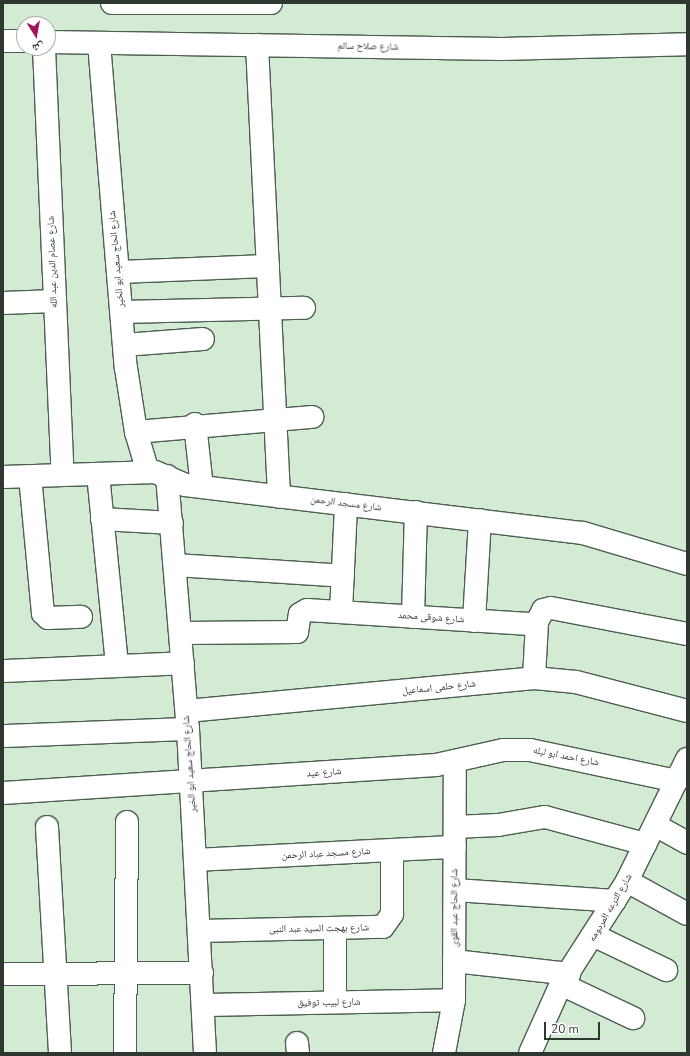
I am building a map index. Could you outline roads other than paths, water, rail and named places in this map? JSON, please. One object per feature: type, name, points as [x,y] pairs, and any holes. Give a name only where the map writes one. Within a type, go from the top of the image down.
[{"type":"street","points":[[112,3],[271,3]]},
{"type":"street","points":[[3,41],[16,42]]},
{"type":"street","name":"شارع صلاح سالم","points":[[56,42],[501,49],[687,44]]},
{"type":"street","name":"شارع الحاج سعيد ابو الخير","points":[[99,44],[124,346],[136,432],[158,474],[172,523],[192,783],[205,1053]]},
{"type":"street","points":[[257,45],[277,419],[279,496]]},
{"type":"street","name":"شارع عصام الدين عبد الله","points":[[44,56],[62,475]]},
{"type":"street","points":[[118,272],[268,266]]},
{"type":"street","points":[[3,303],[55,301]]},
{"type":"street","points":[[122,312],[304,308]]},
{"type":"street","points":[[124,346],[203,339]]},
{"type":"street","points":[[136,432],[195,424],[312,417]]},
{"type":"street","points":[[195,424],[202,487]]},
{"type":"street","points":[[98,474],[117,666]]},
{"type":"street","name":"شارع مسجد الرحمن","points":[[3,477],[158,474],[177,483],[202,487],[583,533],[687,564]]},
{"type":"street","points":[[30,476],[43,613],[48,618],[81,617]]},
{"type":"street","points":[[341,612],[346,504]]},
{"type":"street","points":[[413,617],[416,512]]},
{"type":"street","points":[[102,519],[172,523]]},
{"type":"street","points":[[474,621],[480,520]]},
{"type":"street","points":[[175,565],[343,576]]},
{"type":"street","points":[[534,678],[537,622],[543,610],[551,608],[687,634]]},
{"type":"street","name":"شارع شوقى محمد","points":[[181,633],[297,632],[304,611],[474,621],[537,622]]},
{"type":"street","points":[[3,671],[183,663]]},
{"type":"street","name":"شارع حلمى اسماعيل","points":[[3,736],[188,720],[534,678],[576,682],[687,711]]},
{"type":"street","name":"شارع احمد ابو ليله","points":[[455,761],[503,750],[530,750],[683,773]]},
{"type":"street","name":"شارع عيد","points":[[192,783],[455,761]]},
{"type":"street","name":"شارع الحاج عبد القوى","points":[[444,1053],[454,1000],[455,761]]},
{"type":"street","name":"شارع الترعه المردومه","points":[[530,1053],[565,979],[595,936],[627,881],[683,773]]},
{"type":"street","points":[[3,793],[192,783]]},
{"type":"street","name":"شارع مسجد عباد الرحمن","points":[[196,860],[392,851],[455,837],[498,825],[545,817],[645,844]]},
{"type":"street","points":[[125,1053],[127,822]]},
{"type":"street","points":[[655,825],[687,843]]},
{"type":"street","points":[[47,827],[60,1053]]},
{"type":"street","name":"شارع بهجت السيد عبد النبى","points":[[200,931],[383,927],[390,921],[392,851]]},
{"type":"street","points":[[627,881],[687,914]]},
{"type":"street","points":[[455,890],[615,901]]},
{"type":"street","points":[[335,929],[335,1002]]},
{"type":"street","points":[[595,936],[666,970]]},
{"type":"street","points":[[454,961],[565,979],[633,1018]]},
{"type":"street","points":[[3,974],[126,974],[202,972]]},
{"type":"street","name":"شارع لبيب توفيق","points":[[203,1005],[454,1000]]}]
